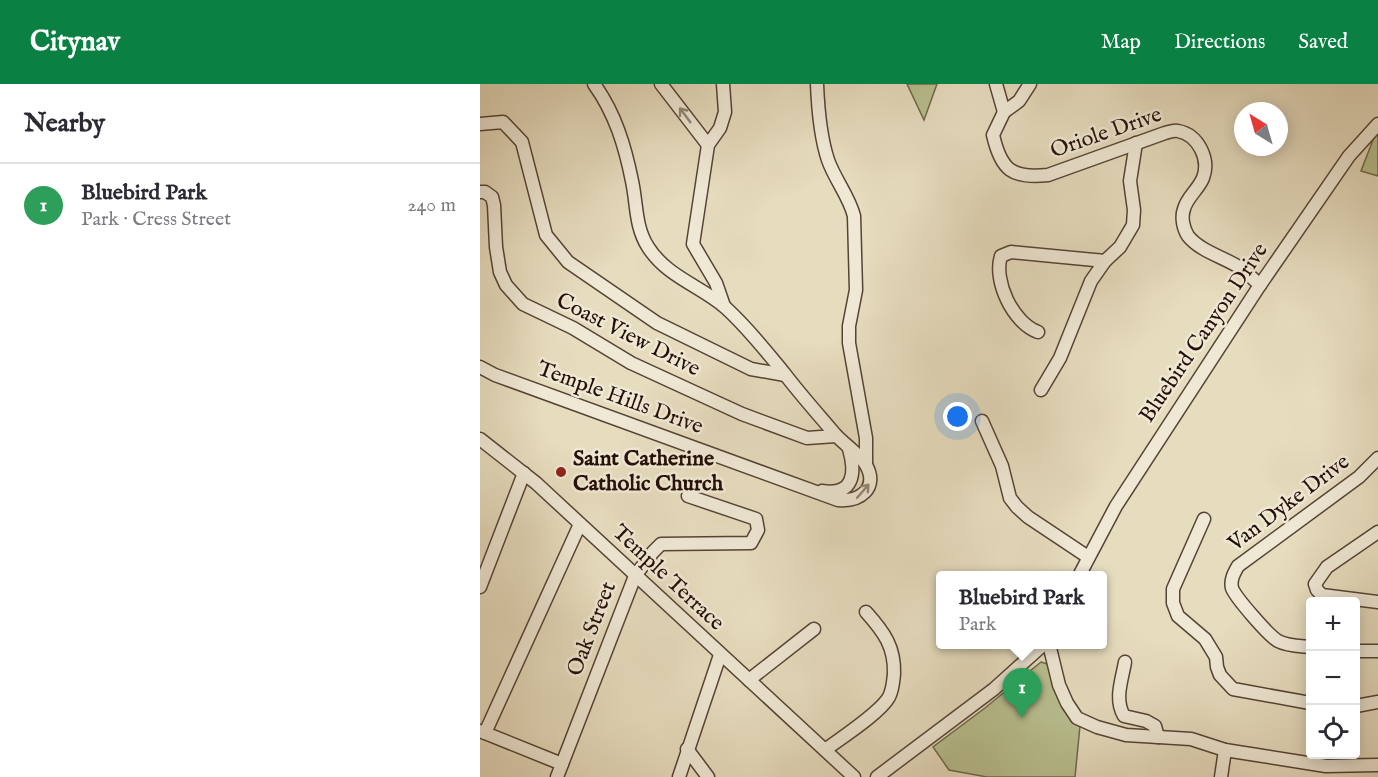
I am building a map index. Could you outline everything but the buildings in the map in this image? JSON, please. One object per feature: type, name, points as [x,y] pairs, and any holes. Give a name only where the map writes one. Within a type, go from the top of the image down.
[{"type":"street","points":[[594,84],[617,123],[632,181],[639,229],[647,246],[676,276],[724,306],[745,326],[836,436],[866,463]]},
{"type":"street","points":[[661,84],[708,145]]},
{"type":"street","points":[[723,84],[725,112],[720,128],[708,145],[693,244],[716,283],[724,306]]},
{"type":"street","points":[[817,84],[821,135],[828,159],[852,206],[854,216],[856,290],[849,326],[849,343],[866,438],[866,463]]},
{"type":"street","points":[[996,84],[1004,112],[1018,101],[1030,84]]},
{"type":"street","name":"Oriole Drive","points":[[1004,112],[993,135],[997,154],[1006,167],[1016,175],[1033,177],[1048,175],[1165,133],[1178,131],[1191,137],[1199,145],[1205,157],[1204,177],[1188,199],[1183,211],[1183,224],[1188,236],[1198,245],[1240,268],[1260,285]]},
{"type":"street","points":[[480,124],[503,122],[522,142],[546,236],[568,262],[657,323],[751,369],[785,375]]},
{"type":"street","name":"Bluebird Canyon Drive","points":[[1081,571],[1116,506],[1260,285],[1349,156],[1378,124]]},
{"type":"street","points":[[1041,390],[1060,358],[1091,280],[1105,261],[1120,247],[1133,225],[1134,210],[1130,181],[1136,143]]},
{"type":"street","name":"Coast View Drive","points":[[480,192],[485,192],[492,197],[494,205],[500,273],[506,285],[523,304],[573,328],[631,363],[742,414],[807,438],[836,436]]},
{"type":"street","points":[[1038,332],[1028,328],[1010,307],[998,266],[1002,256],[1011,252],[1105,261]]},
{"type":"street","name":"Temple Hills Drive","points":[[480,367],[495,375],[838,500],[855,500],[862,496],[870,479],[866,463]]},
{"type":"street","points":[[982,421],[1002,466],[1010,498],[1017,507],[1028,517],[1088,557]]},
{"type":"street","points":[[849,449],[862,443],[866,438]]},
{"type":"street","name":"Temple Terrace","points":[[480,439],[524,473],[854,777]]},
{"type":"street","name":"Temple Hills Drive","points":[[815,490],[832,492],[846,486],[853,476],[854,468],[849,449]]},
{"type":"street","name":"Van Dyke Drive","points":[[1306,646],[1281,643],[1271,636],[1237,596],[1232,587],[1232,576],[1238,566],[1359,477],[1378,458]]},
{"type":"street","points":[[480,587],[524,473]]},
{"type":"street","name":"Oak Street","points":[[557,777],[635,576],[653,552],[661,544],[751,543],[758,530],[756,519],[688,496]]},
{"type":"street","points":[[1204,519],[1173,590],[1173,603],[1178,616],[1206,639],[1216,657],[1216,667],[1220,675],[1233,689],[1306,702]]},
{"type":"street","points":[[562,764],[483,732],[580,524]]},
{"type":"street","points":[[1378,532],[1327,567],[1315,584],[1322,595],[1378,603]]},
{"type":"street","points":[[825,750],[872,715],[888,698],[893,686],[894,656],[879,627],[866,612]]},
{"type":"street","points":[[749,681],[814,629]]},
{"type":"street","points":[[877,777],[1006,679],[1040,649]]},
{"type":"street","points":[[1050,649],[1059,685],[1067,703],[1077,718],[1097,727],[1126,735],[1191,739],[1225,750],[1326,766],[1378,765]]},
{"type":"street","points":[[1360,651],[1378,651]]},
{"type":"street","points":[[679,777],[720,655]]},
{"type":"street","points":[[1125,662],[1118,700],[1120,709],[1124,716],[1146,721],[1155,726],[1158,737]]},
{"type":"street","points":[[1360,705],[1378,702]]},
{"type":"street","points":[[687,749],[708,777]]},
{"type":"street","points":[[1221,777],[1225,750]]},
{"type":"green space","points":[[907,84],[937,84],[924,120]]},
{"type":"green space","points":[[1378,127],[1378,176],[1361,171]]},
{"type":"green space","points":[[1041,662],[1051,667],[1080,726],[1075,777],[987,777],[949,770],[933,747]]},
{"type":"place","name":"Saint Catherine Catholic Church","points":[[561,472]]},
{"type":"place","name":"Bluebird Park","points":[[1022,718]]}]
